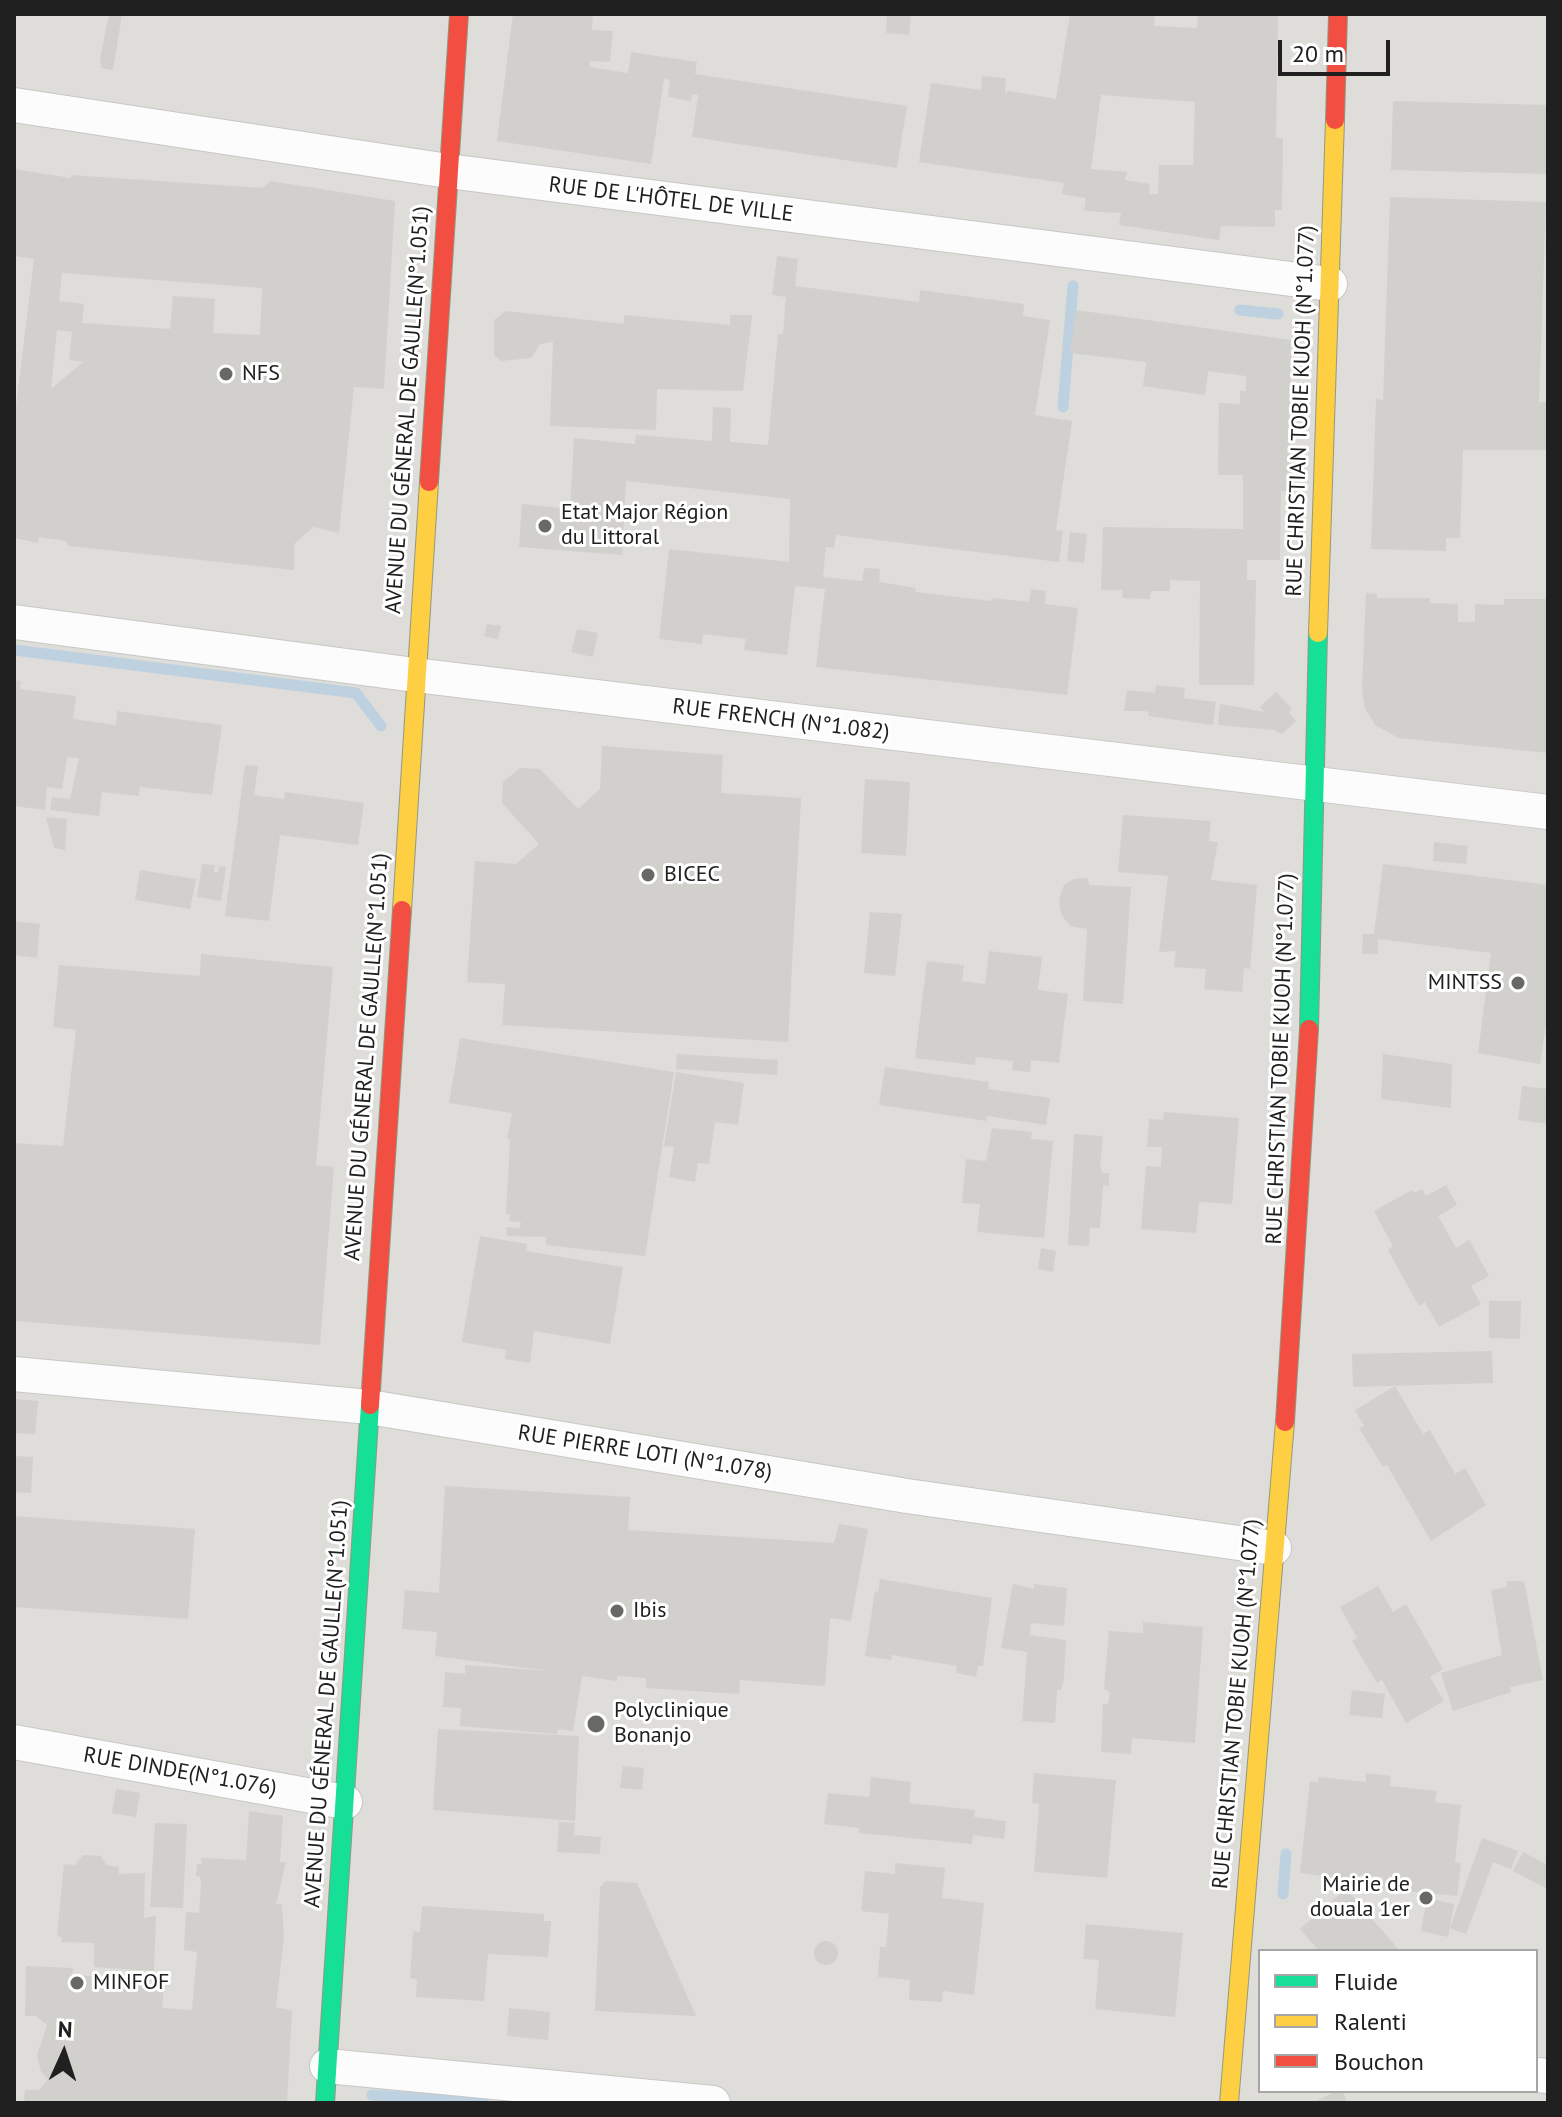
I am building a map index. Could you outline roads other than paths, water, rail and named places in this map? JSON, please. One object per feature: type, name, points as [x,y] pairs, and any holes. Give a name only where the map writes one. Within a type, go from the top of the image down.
[{"type":"main road","name":"AVENUE DU GÉNERAL DE GAULLE(N°1.051)","points":[[325,2103],[459,14]]},
{"type":"main road","name":"RUE CHRISTIAN TOBIE KUOH (N°1.077)","points":[[1229,2103],[1247,2046],[1274,1548],[1294,1308],[1309,1052],[1313,786],[1338,14]]},
{"type":"street","name":"RUE DE L'HÔTEL DE VILLE","points":[[14,105],[448,171],[1330,284]]},
{"type":"street","name":"RUE FRENCH (N°1.082)","points":[[14,622],[415,675],[1548,812]]},
{"type":"street","name":"RUE PIERRE LOTI (N°1.078)","points":[[14,1374],[369,1407],[907,1496],[1274,1548]]},
{"type":"street","name":"RUE DINDE(N°1.076)","points":[[14,1742],[345,1802]]},
{"type":"street","points":[[327,2066],[713,2103]]},
{"type":"waterway","points":[[1063,407],[1073,286]]},
{"type":"waterway","points":[[1240,310],[1278,314]]},
{"type":"waterway","points":[[14,650],[356,693],[381,726]]},
{"type":"waterway","points":[[1283,1894],[1286,1854]]},
{"type":"waterway","points":[[372,2095],[484,2103]]},
{"type":"place","name":"NFS","points":[[226,374]]},
{"type":"place","name":"Etat Major Région du Littoral","points":[[545,526]]},
{"type":"place","name":"BICEC","points":[[648,875]]},
{"type":"place","name":"MINTSS","points":[[1518,983]]},
{"type":"place","name":"Ibis","points":[[617,1611]]},
{"type":"place","name":"Polyclinique Bonanjo","points":[[596,1724]]},
{"type":"place","name":"Mairie de douala 1er","points":[[1426,1898]]},
{"type":"place","name":"MINFOF","points":[[77,1983]]}]
